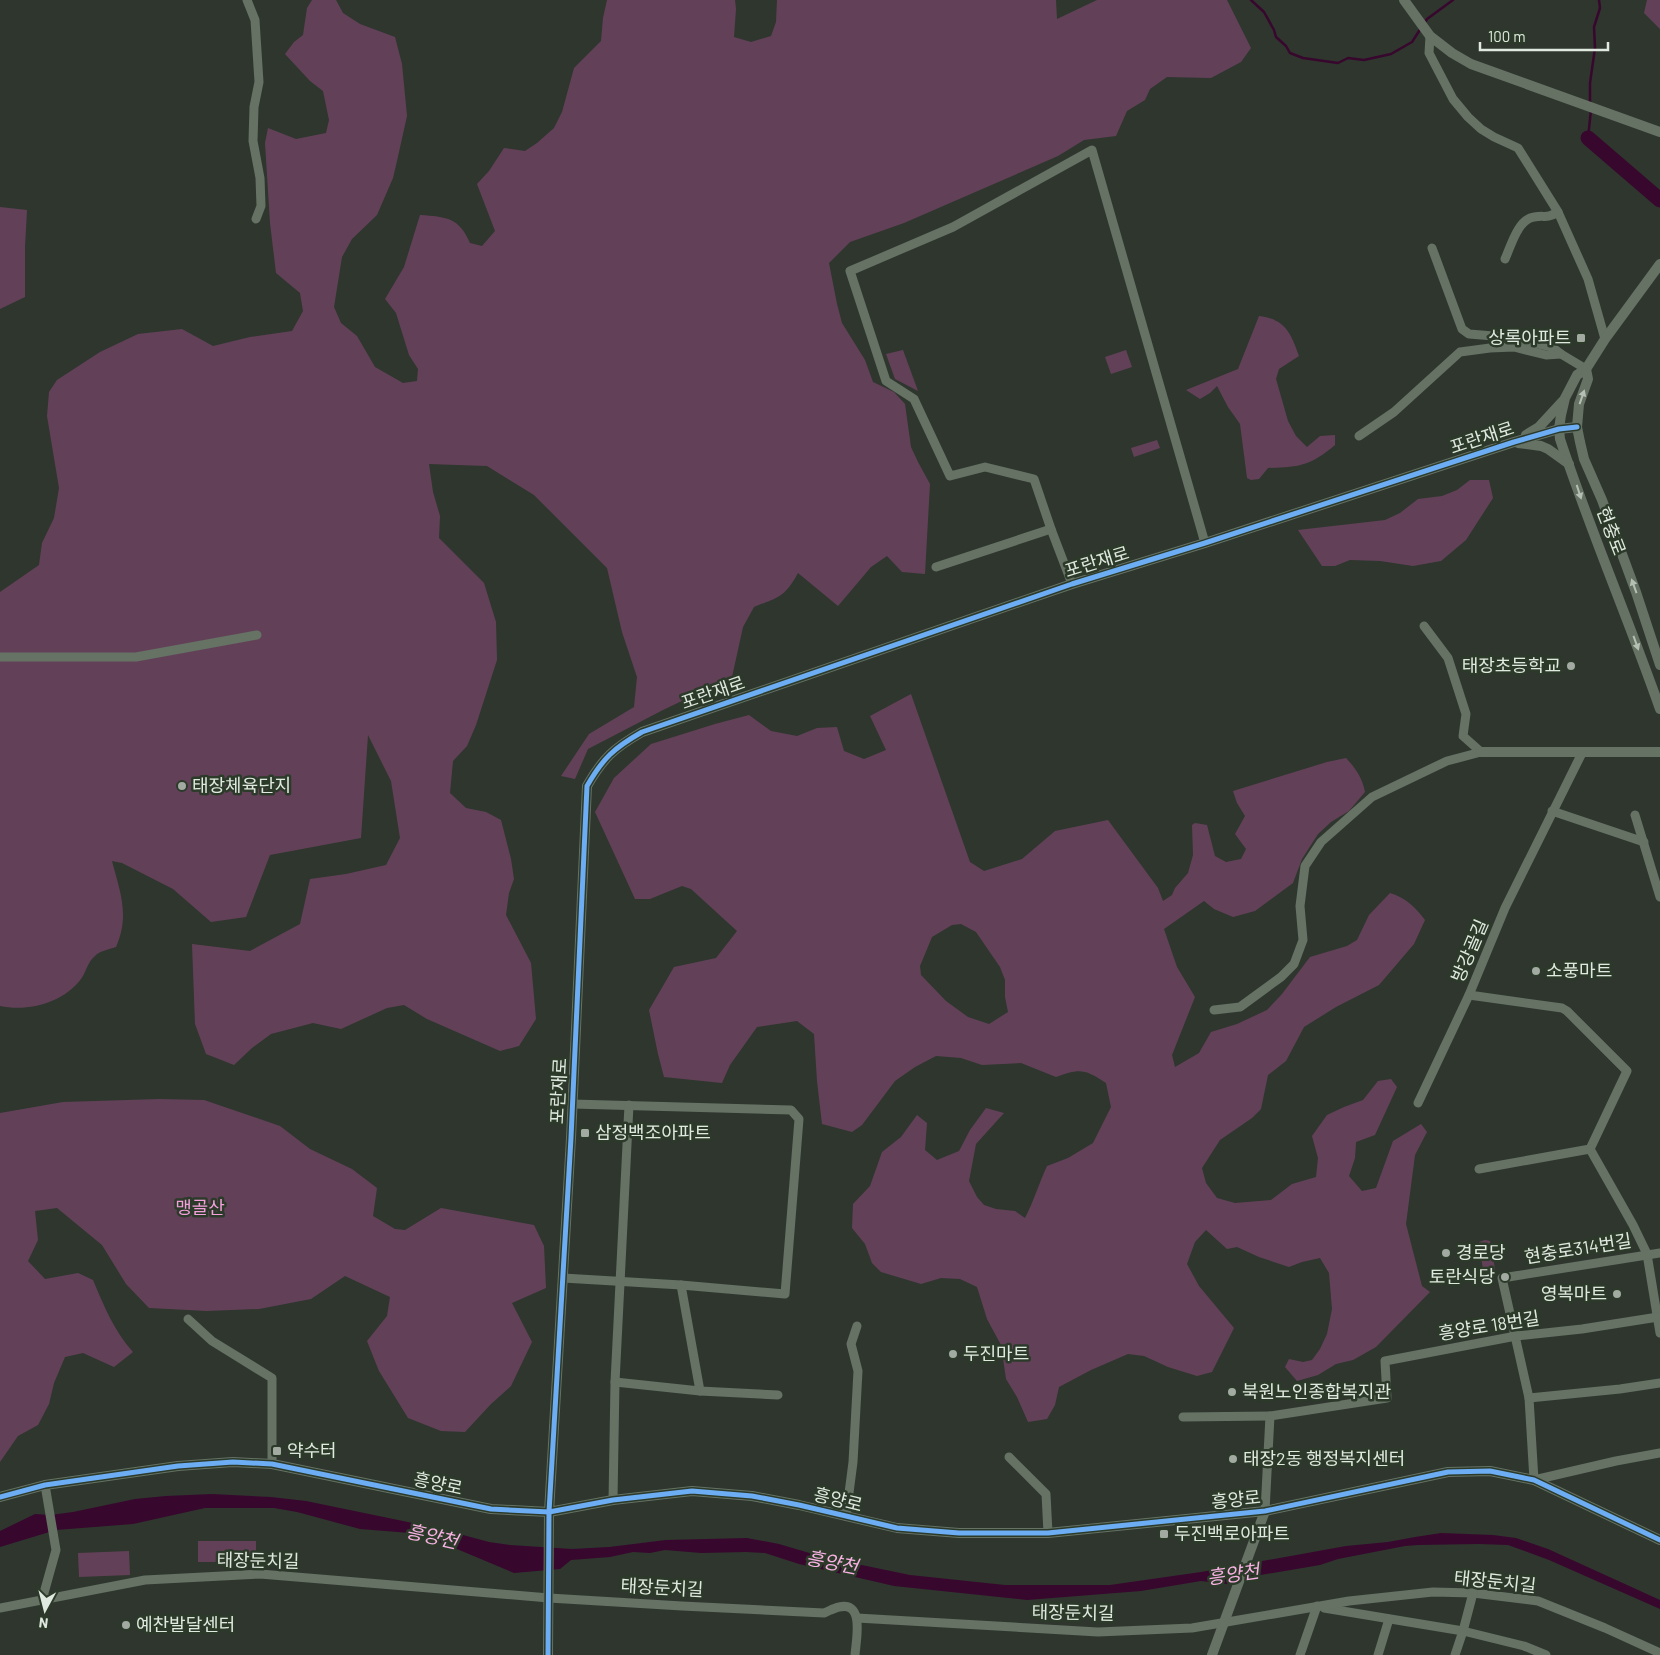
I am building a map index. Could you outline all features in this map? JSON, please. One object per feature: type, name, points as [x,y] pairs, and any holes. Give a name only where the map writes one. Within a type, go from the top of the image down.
[{"type":"street","points":[[247,0],[255,20],[259,82],[254,107],[253,141],[260,178],[260,206],[256,219]]},
{"type":"street","points":[[1404,0],[1428,34],[1452,53],[1471,64],[1660,132]]},
{"type":"street","points":[[1428,34],[1429,53],[1453,98],[1468,117],[1481,129],[1518,148],[1558,212],[1588,279],[1605,339]]},
{"type":"street","points":[[1072,584],[1034,479],[985,467],[950,476],[914,399],[886,381],[850,271],[953,227],[1092,150],[1205,543]]},
{"type":"street","points":[[1505,259],[1521,225],[1533,217],[1548,217],[1558,212]]},
{"type":"street","points":[[1432,248],[1462,329],[1469,334],[1506,337],[1552,347],[1586,369]]},
{"type":"street","name":"현충로","points":[[1660,264],[1605,339],[1586,369],[1577,374],[1565,398],[1559,429],[1586,514],[1660,709]]},
{"type":"street","points":[[1359,436],[1394,412],[1460,352],[1514,347],[1546,355],[1561,354]]},
{"type":"street","name":"현충로","points":[[1586,369],[1588,379],[1579,404],[1577,427],[1584,459],[1602,500],[1636,592],[1658,661]]},
{"type":"street","points":[[1514,442],[1539,427],[1565,398]]},
{"type":"street","name":"포란재로","points":[[548,1655],[549,1512],[572,1104],[587,786],[598,766],[620,744],[642,732],[1072,584],[1205,543],[1514,442],[1559,429],[1577,427]]},
{"type":"street","points":[[1514,442],[1541,446],[1569,464]]},
{"type":"street","points":[[936,567],[1051,530]]},
{"type":"street","points":[[1424,626],[1448,658],[1466,714],[1463,736],[1481,752]]},
{"type":"street","points":[[0,657],[136,657],[257,635]]},
{"type":"street","points":[[1643,662],[1658,661]]},
{"type":"street","points":[[1214,1010],[1240,1007],[1281,977],[1294,964],[1303,940],[1300,906],[1305,866],[1321,842],[1372,797],[1447,761],[1481,752],[1660,752]]},
{"type":"street","name":"방강골길","points":[[1418,1103],[1470,994],[1505,908],[1582,753]]},
{"type":"street","points":[[1552,811],[1644,842]]},
{"type":"street","points":[[1635,816],[1660,897]]},
{"type":"street","points":[[1470,994],[1562,1008],[1627,1071],[1590,1149]]},
{"type":"street","points":[[562,1278],[681,1285],[785,1294],[798,1119],[791,1110],[572,1104]]},
{"type":"street","points":[[613,1500],[619,1282],[629,1105]]},
{"type":"street","points":[[1479,1169],[1590,1149]]},
{"type":"street","points":[[1590,1149],[1633,1225],[1647,1254],[1660,1333]]},
{"type":"street","name":"현충로314번길","points":[[1516,1336],[1502,1278],[1660,1253]]},
{"type":"street","points":[[681,1285],[700,1391]]},
{"type":"street","name":"흥양로 18번길","points":[[1270,1416],[1387,1398],[1385,1361],[1516,1336],[1582,1329],[1658,1317]]},
{"type":"street","points":[[188,1319],[212,1341],[272,1378],[272,1464]]},
{"type":"street","points":[[846,1516],[853,1462],[858,1370],[852,1344],[857,1326]]},
{"type":"street","points":[[1516,1336],[1529,1398],[1534,1480],[1660,1453]]},
{"type":"street","points":[[615,1382],[700,1391],[778,1395]]},
{"type":"street","points":[[1529,1398],[1660,1383]]},
{"type":"street","points":[[1183,1417],[1270,1416],[1264,1511],[1212,1655]]},
{"type":"street","points":[[1009,1457],[1046,1494],[1048,1534]]},
{"type":"street","name":"흥양로","points":[[0,1497],[45,1486],[178,1466],[233,1462],[272,1464],[491,1509],[549,1512],[613,1500],[692,1491],[752,1496],[897,1528],[959,1533],[1048,1534],[1264,1511],[1448,1472],[1490,1471],[1534,1480],[1660,1540]]},
{"type":"street","points":[[42,1600],[56,1550],[45,1486]]},
{"type":"street","name":"태장둔치길","points":[[0,1608],[145,1580],[260,1574],[549,1598],[682,1606],[824,1613],[840,1606],[850,1607],[856,1611],[857,1618],[1098,1632],[1192,1628],[1226,1617],[1349,1601],[1433,1592],[1473,1593],[1538,1601],[1606,1628],[1660,1653]]},
{"type":"street","points":[[1455,1655],[1464,1631],[1473,1593]]},
{"type":"street","points":[[1300,1655],[1316,1606],[1464,1631],[1524,1646],[1546,1655]]},
{"type":"street","points":[[855,1655],[857,1618]]},
{"type":"street","points":[[1378,1655],[1390,1619]]},
{"type":"green space","points":[[312,0],[336,0],[343,13],[360,24],[395,37],[402,64],[407,116],[393,178],[377,215],[352,239],[342,257],[334,307],[341,323],[357,336],[375,367],[403,383],[417,381],[418,369],[409,355],[396,313],[385,299],[404,267],[420,215],[451,220],[466,234],[470,243],[482,246],[495,231],[477,184],[489,171],[504,148],[525,151],[554,128],[562,112],[574,68],[601,41],[607,0],[735,0],[734,37],[751,42],[771,36],[776,22],[777,0],[1056,0],[1057,19],[1097,0],[1227,0],[1251,48],[1241,62],[1211,78],[1167,77],[1150,89],[1145,100],[1127,111],[1116,136],[1084,140],[1058,156],[904,223],[850,242],[829,263],[842,323],[865,360],[873,382],[894,392],[905,404],[911,447],[930,484],[925,574],[902,572],[887,556],[871,567],[838,606],[798,573],[789,587],[780,596],[754,607],[743,627],[732,677],[588,749],[575,779],[561,776],[589,734],[634,707],[637,677],[622,632],[607,568],[534,495],[487,466],[429,464],[433,492],[440,516],[439,538],[484,583],[496,622],[497,660],[476,725],[467,746],[453,761],[450,793],[466,808],[486,812],[501,820],[514,879],[509,893],[506,915],[531,963],[536,1019],[519,1046],[500,1051],[427,1019],[404,1005],[387,1008],[341,1029],[313,1023],[271,1034],[234,1065],[206,1054],[195,1024],[192,944],[250,951],[300,924],[310,879],[346,874],[386,865],[400,838],[391,781],[368,735],[361,838],[270,855],[246,917],[211,922],[173,889],[122,863],[112,861],[123,914],[116,947],[97,954],[74,987],[55,1000],[22,1008],[0,1006],[0,592],[39,565],[42,543],[54,518],[59,488],[47,416],[49,392],[57,380],[100,352],[138,334],[182,329],[213,346],[250,337],[292,331],[303,311],[300,293],[276,273],[270,223],[265,143],[268,128],[296,139],[326,133],[329,120],[323,91],[310,81],[285,54],[294,42],[303,35],[307,8]]},
{"type":"green space","points":[[1647,0],[1660,0],[1660,29],[1644,13]]},
{"type":"green space","points":[[0,207],[27,210],[25,297],[0,309]]},
{"type":"green space","points":[[1259,316],[1275,320],[1286,328],[1299,356],[1279,369],[1276,379],[1288,421],[1296,436],[1307,447],[1320,436],[1335,435],[1335,445],[1304,464],[1268,468],[1259,479],[1251,480],[1247,478],[1240,424],[1217,386],[1200,399],[1186,390],[1238,369]]},
{"type":"green space","points":[[903,350],[918,391],[895,379],[886,354]]},
{"type":"green space","points":[[1126,350],[1132,367],[1111,374],[1105,357]]},
{"type":"green space","points":[[1157,440],[1160,448],[1134,457],[1131,448]]},
{"type":"green space","points":[[1470,480],[1489,480],[1493,498],[1466,540],[1441,561],[1413,566],[1380,561],[1350,560],[1335,566],[1322,566],[1298,530],[1385,520],[1400,513],[1418,499],[1442,496],[1457,490]]},
{"type":"green space","points":[[911,694],[970,862],[984,871],[1022,859],[1055,831],[1108,820],[1158,888],[1163,901],[1172,895],[1175,888],[1188,873],[1193,855],[1192,825],[1195,823],[1207,825],[1215,856],[1226,862],[1241,859],[1246,849],[1235,834],[1245,816],[1237,803],[1233,791],[1346,758],[1353,766],[1365,792],[1349,811],[1331,822],[1318,834],[1302,859],[1293,883],[1255,911],[1233,917],[1214,909],[1204,901],[1164,929],[1177,967],[1195,997],[1172,1055],[1175,1067],[1199,1053],[1211,1032],[1237,1024],[1267,1010],[1282,994],[1310,957],[1347,946],[1357,940],[1369,915],[1390,893],[1410,904],[1425,920],[1414,944],[1379,985],[1336,1007],[1304,1027],[1286,1061],[1268,1075],[1261,1109],[1252,1118],[1220,1140],[1202,1168],[1206,1183],[1217,1198],[1235,1203],[1271,1200],[1292,1184],[1316,1177],[1318,1158],[1312,1136],[1327,1115],[1363,1100],[1378,1081],[1391,1079],[1397,1087],[1375,1135],[1356,1142],[1355,1158],[1349,1176],[1362,1191],[1376,1188],[1393,1141],[1421,1124],[1427,1132],[1415,1155],[1406,1224],[1422,1286],[1430,1292],[1376,1347],[1353,1360],[1336,1364],[1318,1375],[1297,1381],[1285,1367],[1289,1359],[1303,1362],[1312,1360],[1327,1334],[1332,1309],[1329,1273],[1320,1258],[1289,1267],[1237,1247],[1227,1249],[1206,1230],[1195,1242],[1187,1264],[1199,1286],[1234,1328],[1212,1372],[1197,1376],[1168,1367],[1144,1356],[1128,1354],[1091,1370],[1059,1387],[1055,1405],[1047,1419],[1028,1422],[1017,1397],[1006,1379],[1001,1345],[987,1319],[977,1287],[960,1279],[941,1278],[921,1284],[881,1272],[872,1263],[865,1244],[852,1228],[853,1204],[870,1186],[882,1152],[901,1137],[917,1115],[927,1123],[925,1150],[937,1160],[959,1151],[970,1130],[986,1108],[1004,1113],[976,1144],[969,1181],[977,1197],[984,1205],[996,1209],[1015,1211],[1025,1218],[1047,1166],[1068,1158],[1093,1143],[1111,1107],[1106,1083],[1082,1071],[1056,1077],[1021,1063],[982,1065],[961,1058],[936,1056],[915,1067],[895,1081],[862,1125],[852,1132],[822,1124],[814,1034],[797,1021],[757,1027],[730,1065],[722,1083],[664,1077],[649,1010],[674,967],[716,958],[737,931],[691,889],[682,886],[650,899],[635,899],[595,812],[614,778],[651,744],[749,715],[771,731],[797,736],[817,728],[837,727],[844,751],[864,759],[886,750],[870,716]],"holes":[[[961,924],[976,932],[1000,967],[1005,980],[1005,997],[1008,1012],[989,1024],[968,1017],[946,1001],[921,975],[920,966],[932,937],[952,925]]]},
{"type":"green space","name":"맹골산","points":[[159,1099],[204,1100],[280,1126],[310,1149],[352,1169],[377,1188],[373,1216],[395,1229],[405,1230],[441,1208],[534,1225],[544,1246],[546,1288],[512,1303],[532,1342],[511,1386],[465,1432],[441,1431],[408,1418],[379,1371],[367,1341],[387,1316],[390,1297],[345,1276],[311,1299],[259,1309],[207,1311],[149,1308],[126,1284],[102,1245],[57,1208],[35,1211],[38,1240],[28,1261],[45,1279],[78,1273],[93,1280],[115,1327],[133,1352],[114,1367],[83,1353],[65,1357],[54,1383],[49,1404],[38,1425],[18,1436],[0,1462],[0,1113],[63,1102]]},
{"type":"green space","points":[[1490,1241],[1495,1269],[1490,1276],[1484,1277],[1479,1242]]},
{"type":"green space","points":[[198,1541],[256,1541],[256,1562],[198,1562]]},
{"type":"green space","points":[[129,1551],[130,1575],[79,1577],[78,1553]]},
{"type":"water","name":"흥양천","points":[[212,1494],[306,1501],[510,1545],[572,1549],[609,1547],[666,1540],[747,1538],[779,1544],[823,1557],[910,1575],[1005,1585],[1110,1585],[1201,1572],[1346,1546],[1388,1542],[1441,1533],[1493,1535],[1516,1538],[1548,1549],[1660,1600],[1660,1609],[1549,1560],[1508,1545],[1405,1546],[1338,1559],[1320,1565],[1255,1576],[1227,1584],[1201,1581],[1141,1591],[1027,1600],[894,1586],[799,1564],[765,1553],[746,1552],[701,1553],[665,1550],[650,1553],[633,1552],[610,1557],[571,1560],[560,1569],[514,1573],[445,1544],[410,1533],[360,1529],[297,1512],[274,1508],[205,1508],[133,1524],[56,1530],[0,1547],[0,1531],[35,1514],[50,1515],[73,1512],[135,1499]]},
{"type":"waterway","points":[[1251,0],[1264,12],[1276,37],[1286,46],[1290,53],[1303,58],[1338,63],[1348,58],[1364,60],[1391,54],[1412,42],[1421,28]]},
{"type":"waterway","points":[[1424,24],[1427,19],[1453,0]]},
{"type":"waterway","points":[[1590,105],[1590,83],[1595,48],[1594,27],[1600,8],[1599,0]]},
{"type":"waterway","points":[[1588,138],[1591,110]]},
{"type":"waterway","points":[[1588,138],[1660,200]]},
{"type":"cycle path","points":[[548,1655],[549,1512],[571,1138],[587,786],[598,768],[610,754],[642,732],[1072,584],[1205,543],[1514,442],[1559,429],[1577,427]]},
{"type":"cycle path","points":[[0,1497],[45,1485],[178,1466],[233,1462],[272,1464],[491,1509],[549,1512],[613,1500],[692,1491],[752,1496],[897,1528],[959,1533],[1048,1533],[1265,1511],[1448,1472],[1490,1471],[1534,1480],[1660,1540]]},
{"type":"place","name":"상록아파트","points":[[1581,338]]},
{"type":"place","name":"태장초등학교","points":[[1571,666]]},
{"type":"place","name":"태장체육단지","points":[[182,786]]},
{"type":"place","name":"소풍마트","points":[[1536,971]]},
{"type":"place","name":"삼정백조아파트","points":[[585,1133]]},
{"type":"place","name":"경로당","points":[[1446,1253]]},
{"type":"place","name":"토란식당","points":[[1505,1277]]},
{"type":"place","name":"영복마트","points":[[1617,1294]]},
{"type":"place","name":"두진마트","points":[[953,1354]]},
{"type":"place","name":"북원노인종합복지관","points":[[1232,1392]]},
{"type":"place","name":"약수터","points":[[277,1451]]},
{"type":"place","name":"태장2동 행정복지센터","points":[[1233,1459]]},
{"type":"place","name":"두진백로아파트","points":[[1164,1534]]},
{"type":"place","name":"예찬발달센터","points":[[126,1625]]}]
